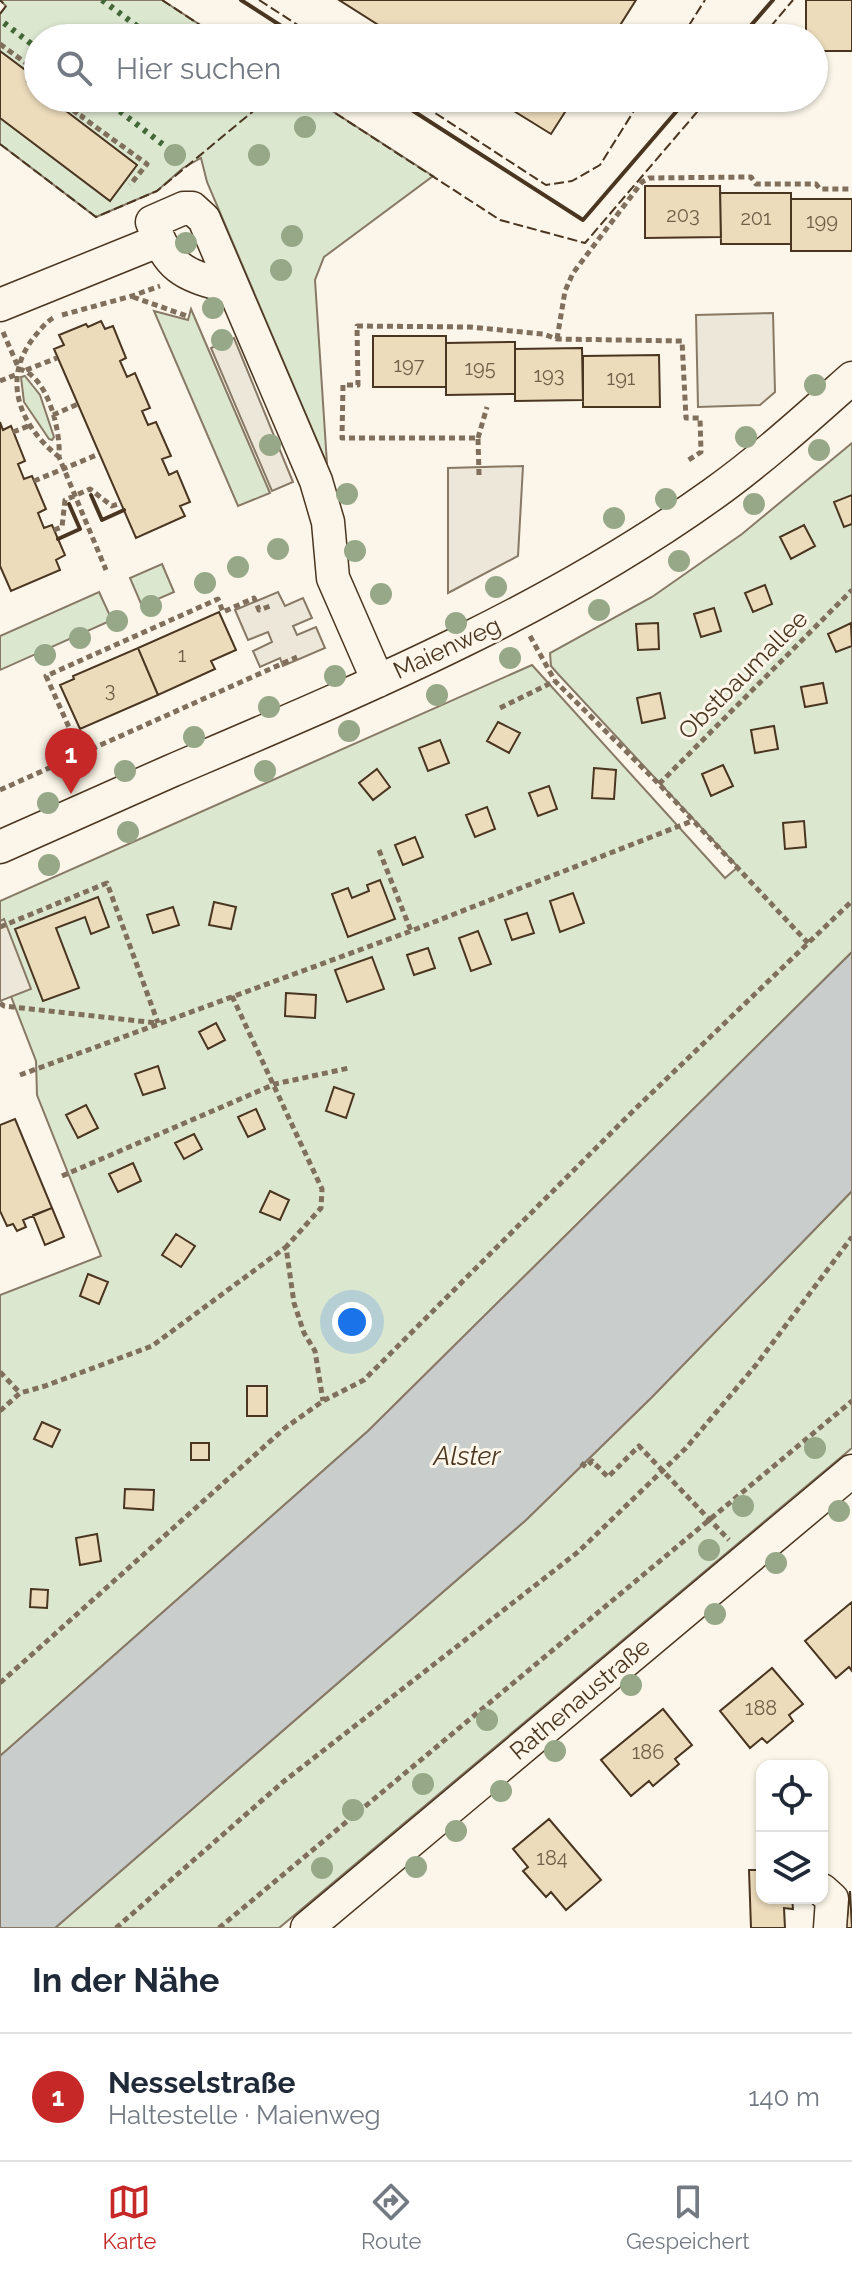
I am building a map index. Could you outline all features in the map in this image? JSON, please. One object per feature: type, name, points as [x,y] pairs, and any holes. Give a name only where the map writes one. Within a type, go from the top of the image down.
[{"type":"street","points":[[232,288],[187,274],[176,266],[158,241],[152,222],[184,208],[199,212],[232,288],[323,501],[333,578],[378,681]]},
{"type":"street","points":[[2,321],[158,241]]},
{"type":"street","name":"Maienweg","points":[[0,847],[378,681],[517,615],[604,565],[713,494],[794,430],[852,378]]},
{"type":"street","name":"Rathenaustraße","points":[[307,1928],[852,1471]]},
{"type":"street","points":[[828,1895],[832,1899],[830,1928]]},
{"type":"path","points":[[0,44],[24,62]]},
{"type":"path","points":[[75,112],[147,164],[130,185]]},
{"type":"path","points":[[82,117],[85,112]]},
{"type":"path","points":[[557,339],[565,291],[573,273],[642,182],[649,178],[751,177],[756,184],[816,184],[820,189],[852,189]]},
{"type":"path","points":[[17,372],[25,348],[48,321],[132,296],[187,274]]},
{"type":"path","points":[[132,296],[187,316]]},
{"type":"path","points":[[2,321],[17,372],[18,404],[45,446],[59,457]]},
{"type":"path","points":[[478,438],[342,438],[343,385],[358,385],[357,326],[470,327],[543,334],[557,339],[682,341],[686,418],[700,418],[701,452],[687,461]]},
{"type":"path","points":[[0,381],[57,358]]},
{"type":"path","points":[[26,370],[46,392],[60,439],[59,457],[106,570]]},
{"type":"path","points":[[53,415],[78,404]]},
{"type":"path","points":[[479,475],[478,438],[487,407]]},
{"type":"path","points":[[13,432],[31,425]]},
{"type":"path","points":[[34,481],[99,454]]},
{"type":"path","points":[[54,530],[62,527],[65,500],[75,495],[90,489],[112,506],[121,503]]},
{"type":"path","name":"Obstbaumallee","points":[[659,784],[852,590]]},
{"type":"path","points":[[81,754],[46,676],[218,599],[223,612],[254,598],[259,610],[273,605]]},
{"type":"path","points":[[517,615],[555,681],[659,784],[808,943]]},
{"type":"path","points":[[0,790],[297,657]]},
{"type":"path","points":[[500,708],[555,681]]},
{"type":"path","points":[[20,1075],[411,931],[692,821]]},
{"type":"path","points":[[379,850],[411,931]]},
{"type":"path","points":[[0,927],[107,883],[158,1023]]},
{"type":"path","points":[[0,1683],[285,1428],[323,1401],[364,1380],[634,1110],[852,901]]},
{"type":"path","points":[[0,1411],[20,1393],[152,1346],[286,1247],[321,1208],[322,1189],[232,996]]},
{"type":"path","points":[[0,1003],[4,1006],[158,1023]]},
{"type":"path","points":[[62,1176],[275,1084],[349,1068]]},
{"type":"path","points":[[116,1928],[283,1782],[578,1552],[686,1448],[756,1365],[852,1237]]},
{"type":"path","points":[[286,1247],[294,1303],[304,1333],[315,1351],[323,1401]]},
{"type":"path","points":[[0,1372],[20,1393]]},
{"type":"path","points":[[219,1928],[852,1401]]},
{"type":"path","points":[[581,1463],[586,1467],[592,1461],[608,1477],[639,1446],[707,1515]]},
{"type":"green space","points":[[0,0],[162,0],[199,24],[24,24],[24,112],[334,112],[433,176],[324,257],[315,280],[327,464],[207,182],[201,158],[183,168],[157,191],[96,217],[0,144],[0,14],[6,6]]},
{"type":"green space","points":[[191,309],[270,493],[238,506],[154,311],[188,320]]},
{"type":"green space","points":[[25,376],[40,395],[54,437],[52,440],[24,402],[21,377]]},
{"type":"green space","points":[[852,443],[852,952],[368,1431],[0,1756],[0,1295],[101,1256],[37,1095],[36,1061],[0,968],[0,901],[532,665],[725,878],[738,867],[558,674],[551,666],[550,653],[652,597],[742,534]]},
{"type":"green space","points":[[162,564],[174,592],[142,606],[130,578]]},
{"type":"green space","points":[[99,592],[112,620],[0,670],[0,636]]},
{"type":"green space","points":[[852,1191],[852,1448],[279,1928],[55,1928],[526,1520],[652,1397]]},
{"type":"shaded area","points":[[773,313],[775,392],[760,405],[698,407],[696,315]]},
{"type":"shaded area","points":[[234,338],[293,482],[272,491],[211,348]]},
{"type":"shaded area","points":[[523,466],[518,556],[448,593],[448,468]]},
{"type":"shaded area","points":[[278,592],[285,606],[303,598],[312,618],[293,626],[297,635],[316,627],[325,648],[283,666],[280,658],[260,667],[253,651],[272,642],[268,632],[248,640],[235,610]]},
{"type":"shaded area","points":[[4,919],[31,989],[0,1001],[0,921]]},
{"type":"water","name":"Alster","points":[[852,952],[852,1191],[652,1397],[526,1520],[55,1928],[0,1928],[0,1756],[368,1431]]},
{"type":"building","points":[[339,0],[636,0],[621,24],[377,24]]},
{"type":"building","points":[[806,0],[852,0],[852,51],[828,51],[828,24],[806,24]]},
{"type":"building","points":[[0,51],[24,69],[24,112],[67,112],[137,165],[110,201],[0,118]]},
{"type":"building","points":[[516,112],[565,112],[551,134]]},
{"type":"building","points":[[645,186],[720,186],[721,237],[645,238]]},
{"type":"building","points":[[720,193],[791,193],[791,244],[721,244]]},
{"type":"building","points":[[791,199],[852,199],[852,251],[791,251]]},
{"type":"building","points":[[101,321],[105,329],[113,326],[126,358],[120,361],[127,377],[135,373],[150,408],[142,411],[148,425],[156,422],[171,456],[162,459],[169,475],[177,471],[190,502],[180,506],[185,516],[136,538],[54,349],[64,345],[59,335]]},
{"type":"building","points":[[373,336],[446,336],[446,387],[373,387]]},
{"type":"building","points":[[515,342],[515,394],[446,395],[446,343]]},
{"type":"building","points":[[582,348],[583,400],[515,401],[515,349]]},
{"type":"building","points":[[659,355],[660,407],[583,407],[583,356]]},
{"type":"building","points":[[0,422],[3,430],[11,426],[25,461],[18,464],[24,479],[32,476],[46,509],[38,513],[44,528],[52,525],[65,555],[56,560],[60,570],[11,591],[0,566]]},
{"type":"building","points":[[852,495],[852,524],[844,527],[834,502]]},
{"type":"building","points":[[804,525],[815,546],[791,559],[780,537]]},
{"type":"building","points":[[765,585],[772,604],[753,612],[745,593]]},
{"type":"building","points":[[714,608],[721,631],[701,637],[694,614]]},
{"type":"building","points":[[219,612],[236,650],[211,661],[215,669],[158,695],[138,648]]},
{"type":"building","points":[[658,623],[659,649],[638,650],[636,624]]},
{"type":"building","points":[[851,623],[852,646],[836,652],[828,634]]},
{"type":"building","points":[[138,648],[158,695],[80,729],[60,685],[74,679],[73,676]]},
{"type":"building","points":[[823,683],[827,703],[805,707],[801,687]]},
{"type":"building","points":[[660,693],[665,718],[642,723],[637,698]]},
{"type":"building","points":[[498,722],[520,733],[509,753],[487,741]]},
{"type":"building","points":[[774,726],[778,749],[755,753],[751,730]]},
{"type":"building","points":[[440,740],[449,763],[428,771],[419,748]]},
{"type":"building","points":[[723,765],[733,786],[711,796],[702,774]]},
{"type":"building","points":[[594,768],[616,770],[614,799],[592,798]]},
{"type":"building","points":[[377,769],[390,787],[373,800],[359,783]]},
{"type":"building","points":[[549,786],[557,809],[538,816],[529,793]]},
{"type":"building","points":[[487,807],[495,829],[475,837],[466,815]]},
{"type":"building","points":[[804,821],[806,847],[785,849],[783,823]]},
{"type":"building","points":[[415,837],[423,857],[403,865],[395,845]]},
{"type":"building","points":[[380,880],[395,919],[348,937],[332,894],[348,888],[352,898],[369,891],[367,885]]},
{"type":"building","points":[[573,893],[584,923],[560,932],[550,901]]},
{"type":"building","points":[[98,897],[109,927],[91,934],[85,917],[56,928],[79,988],[43,1001],[15,929]]},
{"type":"building","points":[[214,902],[236,907],[231,929],[209,925]]},
{"type":"building","points":[[173,907],[179,925],[153,933],[147,915]]},
{"type":"building","points":[[527,913],[534,933],[512,940],[505,920]]},
{"type":"building","points":[[478,931],[491,964],[471,971],[459,938]]},
{"type":"building","points":[[428,948],[435,968],[414,975],[407,955]]},
{"type":"building","points":[[372,957],[384,989],[347,1002],[335,970]]},
{"type":"building","points":[[286,993],[316,995],[315,1018],[285,1016]]},
{"type":"building","points":[[216,1023],[225,1040],[208,1049],[199,1032]]},
{"type":"building","points":[[158,1066],[165,1088],[143,1095],[135,1074]]},
{"type":"building","points":[[334,1087],[354,1094],[346,1118],[326,1111]]},
{"type":"building","points":[[86,1105],[98,1128],[78,1138],[66,1115]]},
{"type":"building","points":[[256,1109],[265,1129],[248,1137],[238,1117]]},
{"type":"building","points":[[15,1119],[52,1208],[23,1220],[26,1227],[17,1231],[13,1224],[7,1226],[0,1211],[0,1125]]},
{"type":"building","points":[[194,1134],[202,1149],[184,1159],[175,1143]]},
{"type":"building","points":[[133,1163],[141,1181],[118,1192],[109,1174]]},
{"type":"building","points":[[270,1191],[289,1200],[280,1220],[260,1212]]},
{"type":"building","points":[[52,1208],[64,1237],[45,1245],[33,1215]]},
{"type":"building","points":[[176,1234],[195,1246],[181,1267],[162,1255]]},
{"type":"building","points":[[88,1274],[108,1282],[99,1304],[80,1296]]},
{"type":"building","points":[[247,1386],[267,1386],[267,1416],[247,1416]]},
{"type":"building","points":[[42,1422],[60,1430],[52,1447],[34,1439]]},
{"type":"building","points":[[191,1443],[209,1443],[209,1460],[191,1460]]},
{"type":"building","points":[[125,1489],[154,1490],[153,1510],[124,1508]]},
{"type":"building","points":[[97,1534],[101,1561],[80,1565],[76,1538]]},
{"type":"building","points":[[31,1589],[48,1590],[47,1608],[30,1607]]},
{"type":"building","points":[[852,1602],[852,1671],[849,1667],[836,1678],[805,1641]]},
{"type":"building","points":[[772,1668],[803,1704],[789,1715],[793,1721],[767,1743],[762,1738],[750,1748],[720,1711]]},
{"type":"building","points":[[663,1709],[692,1745],[675,1759],[679,1764],[653,1786],[649,1781],[631,1796],[601,1760]]},
{"type":"building","points":[[549,1819],[601,1880],[566,1910],[551,1892],[546,1897],[523,1871],[528,1867],[513,1849]]},
{"type":"building","points":[[749,1870],[756,1870],[756,1904],[793,1904],[793,1909],[784,1908],[785,1928],[751,1928]]},
{"type":"building","points":[[850,1891],[852,1928],[846,1928]]},
{"type":"hedge","points":[[102,0],[134,24]]},
{"type":"hedge","points":[[4,23],[24,38]]},
{"type":"hedge","points":[[121,112],[170,150]]},
{"type":"fence","points":[[0,0],[6,6],[0,14]]},
{"type":"fence","points":[[162,0],[199,24]]},
{"type":"fence","points":[[259,0],[296,24]]},
{"type":"fence","points":[[690,24],[705,0]]},
{"type":"fence","points":[[773,24],[793,0]]},
{"type":"fence","points":[[0,144],[96,217],[157,191],[252,112]]},
{"type":"fence","points":[[334,112],[500,220],[585,243],[697,112]]},
{"type":"fence","points":[[434,112],[546,185],[572,181],[600,165],[633,112]]},
{"type":"wall","points":[[241,0],[278,24]]},
{"type":"wall","points":[[752,24],[773,0]]},
{"type":"wall","points":[[415,112],[583,220],[676,112]]},
{"type":"wall","points":[[91,495],[102,520],[124,510]]},
{"type":"wall","points":[[58,539],[80,529],[69,504]]},
{"type":"place","name":"Nesselstraße","points":[[71,794]]}]
